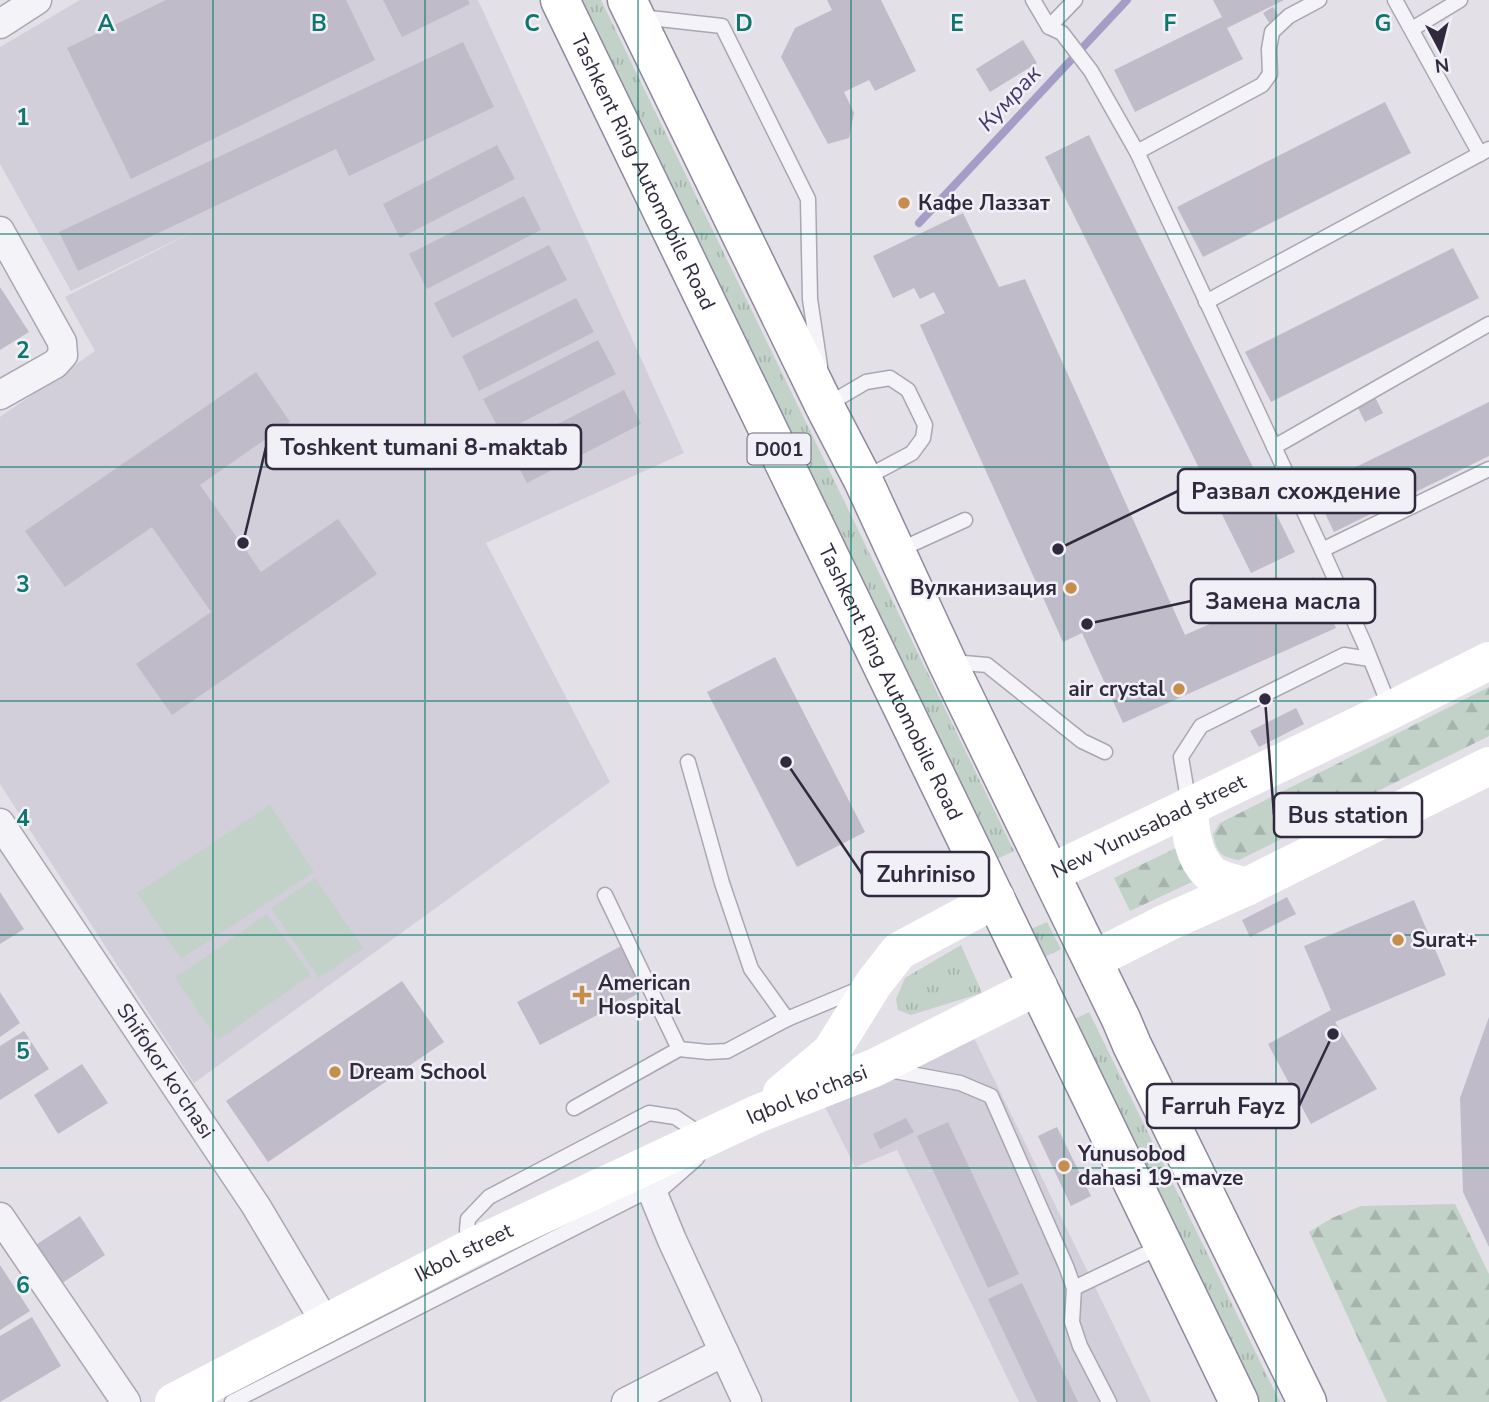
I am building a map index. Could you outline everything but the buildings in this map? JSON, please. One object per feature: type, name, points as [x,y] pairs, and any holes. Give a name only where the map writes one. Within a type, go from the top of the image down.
[{"type":"main road","name":"Tashkent Ring Automobile Road","points":[[560,0],[1239,1402]]},
{"type":"main road","name":"D001","points":[[632,8],[863,480],[947,662],[1307,1402]]},
{"type":"main road","name":"New Yunusabad street","points":[[996,899],[1489,661]]},
{"type":"main road","points":[[1038,986],[1246,887],[1489,766]]},
{"type":"main road","points":[[1189,806],[1190,832],[1198,856],[1212,875],[1246,887]]},
{"type":"main road","name":"Iqbol ko'chasi","points":[[757,1114],[831,1052],[874,983],[899,951],[996,899]]},
{"type":"main road","name":"Iqbol ko'chasi","points":[[757,1114],[874,1068],[1038,986]]},
{"type":"main road","name":"Ikbol street","points":[[174,1402],[473,1247],[757,1114]]},
{"type":"street","points":[[0,24],[37,0]]},
{"type":"street","points":[[0,231],[62,342],[63,355],[55,364],[0,395]]},
{"type":"street","name":"Shifokor ko'chasi","points":[[0,822],[256,1206],[325,1322]]},
{"type":"street","points":[[706,1138],[679,1166],[651,1189],[747,1402]]},
{"type":"street","points":[[0,1217],[127,1402]]},
{"type":"street","points":[[626,1402],[724,1352]]},
{"type":"lane","points":[[1033,0],[1091,71],[1137,152],[1322,550],[1391,710]]},
{"type":"lane","points":[[1056,30],[1075,0]]},
{"type":"lane","points":[[1137,152],[1262,85],[1270,74],[1269,49],[1272,32],[1289,16],[1319,0]]},
{"type":"lane","points":[[1206,302],[1485,152],[1395,0]]},
{"type":"lane","points":[[1412,29],[1460,0]]},
{"type":"lane","points":[[632,8],[722,26],[808,199],[810,299],[825,407],[866,382],[890,378],[908,390],[925,425],[923,438],[912,453],[863,480]]},
{"type":"lane","points":[[1274,447],[1489,324]]},
{"type":"lane","points":[[1322,550],[1489,469]]},
{"type":"lane","points":[[895,552],[965,520]]},
{"type":"lane","points":[[1189,806],[1181,757],[1201,726],[1344,655],[1370,659]]},
{"type":"lane","points":[[947,662],[986,665],[1082,741],[1105,752]]},
{"type":"lane","points":[[688,762],[722,883],[751,970],[787,1019]]},
{"type":"lane","points":[[605,895],[680,1049]]},
{"type":"lane","points":[[575,1108],[680,1049],[727,1051],[787,1019],[874,983]]},
{"type":"lane","points":[[874,1068],[960,1083],[991,1096],[1066,1266],[1074,1288],[1072,1322],[1080,1346],[1109,1402]]},
{"type":"lane","points":[[232,1402],[651,1189]]},
{"type":"lane","points":[[1074,1288],[1163,1245]]},
{"type":"shaded area","points":[[80,0],[478,0],[684,453],[486,543],[610,782],[194,1083],[0,784],[0,417],[95,351],[65,297],[201,228],[71,291],[0,164],[0,47]]},
{"type":"shaded area","points":[[974,1038],[1151,1402],[1019,1402],[897,1150],[855,1167],[825,1107]]},
{"type":"green space","points":[[580,0],[601,0],[1014,851],[997,859]]},
{"type":"green space","points":[[1489,687],[1489,736],[1239,860],[1227,857],[1218,850],[1213,834],[1220,823]]},
{"type":"green space","points":[[270,805],[314,872],[181,959],[137,893]]},
{"type":"green space","points":[[1178,847],[1194,881],[1130,911],[1114,878]]},
{"type":"green space","points":[[315,878],[363,948],[319,978],[271,908]]},
{"type":"green space","points":[[267,914],[311,975],[218,1040],[175,978]]},
{"type":"green space","points":[[1047,922],[1061,949],[1045,957],[1031,929]]},
{"type":"green space","points":[[961,945],[982,993],[911,1015],[898,1010],[896,999],[905,978]]},
{"type":"green space","points":[[1089,1012],[1280,1402],[1259,1402],[1073,1020]]},
{"type":"green space","points":[[1455,1204],[1489,1274],[1489,1402],[1387,1402],[1309,1232],[1332,1218],[1361,1206]]},
{"type":"waterway","name":"Кумрак","points":[[919,223],[1127,0]]},
{"type":"place","name":"Кафе Лаззат","points":[[904,203]]},
{"type":"place","name":"Toshkent tumani 8-maktab","points":[[243,543]]},
{"type":"place","name":"Развал схождение","points":[[1058,549]]},
{"type":"place","name":"Вулканизация","points":[[1071,588]]},
{"type":"place","name":"Замена масла","points":[[1087,624]]},
{"type":"place","name":"air crystal","points":[[1179,689]]},
{"type":"place","name":"Bus station","points":[[1265,699]]},
{"type":"place","name":"Zuhriniso","points":[[786,762]]},
{"type":"place","name":"Surat+","points":[[1398,940]]},
{"type":"place","name":"American Hospital","points":[[582,995]]},
{"type":"place","name":"Farruh Fayz","points":[[1333,1034]]},
{"type":"place","name":"Dream School","points":[[335,1072]]},
{"type":"place","name":"Yunusobod dahasi 19-mavze","points":[[1064,1166]]}]
